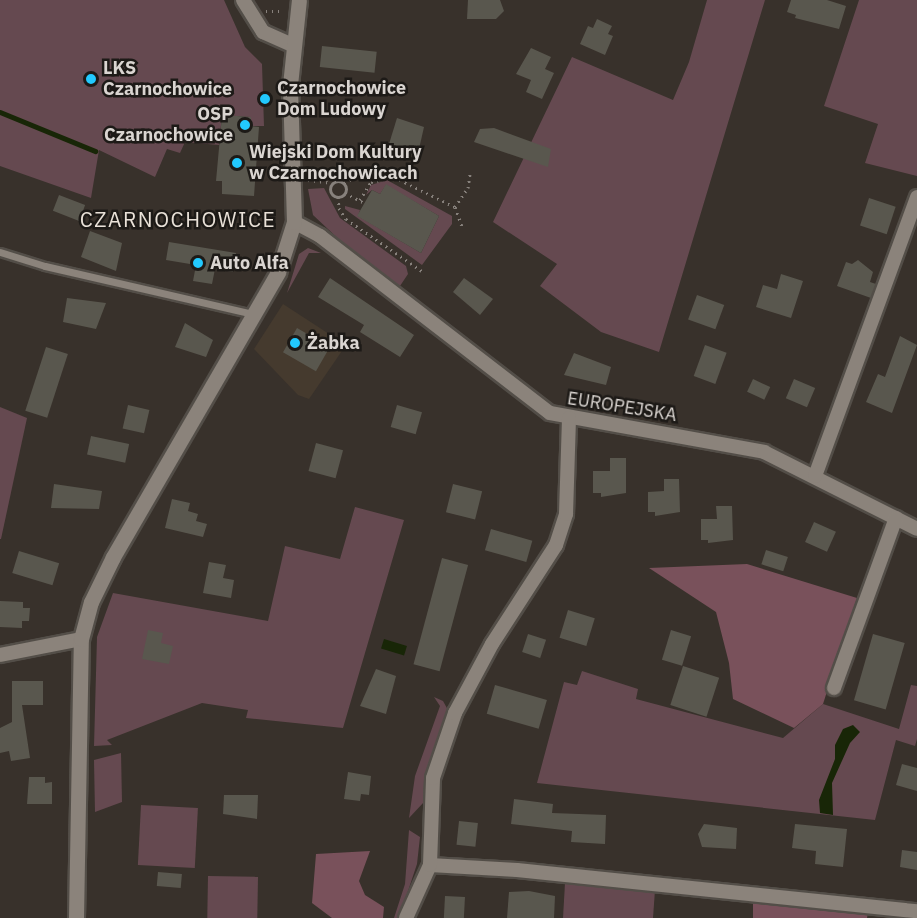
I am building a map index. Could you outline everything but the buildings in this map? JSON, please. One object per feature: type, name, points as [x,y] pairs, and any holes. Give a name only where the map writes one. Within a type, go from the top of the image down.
[{"type":"street","points":[[243,0],[263,32],[292,45]]},
{"type":"street","points":[[76,918],[81,639],[91,602],[113,557],[256,315],[278,272],[294,222],[292,45],[299,0]]},
{"type":"street","points":[[815,476],[917,197]]},
{"type":"street","name":"EUROPEJSKA","points":[[294,222],[320,236],[527,398],[550,413],[738,445],[764,452],[917,529]]},
{"type":"street","points":[[406,918],[430,865],[433,778],[455,713],[492,644],[556,545],[562,524],[570,452],[569,418]]},
{"type":"street","points":[[834,688],[896,518]]},
{"type":"street","points":[[0,655],[81,639]]},
{"type":"street","points":[[430,865],[518,870],[917,911]]},
{"type":"lane","points":[[0,252],[45,266],[226,305],[256,315]]},
{"type":"path","points":[[262,11],[286,11]]},
{"type":"path","points":[[307,180],[344,183],[362,174],[394,177],[455,207],[462,226]]},
{"type":"path","points":[[455,207],[468,188],[470,174]]},
{"type":"path","points":[[360,200],[371,182],[394,177]]},
{"type":"path","points":[[332,183],[331,193],[338,196],[345,193],[365,203]]},
{"type":"path","points":[[344,183],[345,193]]},
{"type":"path","points":[[338,196],[339,208],[346,219],[422,271]]},
{"type":"shaded area","points":[[0,0],[224,0],[245,47],[262,64],[264,126],[250,126],[250,117],[222,115],[219,145],[185,142],[180,153],[167,149],[155,177],[99,150],[91,198],[0,166]]},
{"type":"shaded area","points":[[707,0],[765,0],[659,352],[601,332],[540,286],[557,264],[493,222],[572,57],[673,100],[689,62]]},
{"type":"shaded area","points":[[859,0],[917,0],[917,176],[865,163],[878,124],[824,106]]},
{"type":"shaded area","points":[[387,180],[452,216],[452,224],[422,265],[345,209],[345,206],[360,210],[358,216],[421,253],[439,216],[386,185],[380,194],[372,190],[366,195],[371,185]]},
{"type":"shaded area","points":[[324,188],[340,218],[406,266],[408,274],[400,286],[363,262],[313,215],[308,189]]},
{"type":"shaded area","points":[[308,248],[321,253],[309,253],[287,293],[299,254]]},
{"type":"shaded area","points":[[283,304],[346,345],[309,399],[298,395],[254,349]]},
{"type":"shaded area","points":[[0,407],[27,418],[1,539],[0,539]]},
{"type":"shaded area","points":[[355,507],[404,520],[343,728],[246,718],[248,710],[202,703],[107,740],[112,745],[94,746],[97,637],[113,593],[268,621],[285,546],[340,559]]},
{"type":"shaded area","points":[[747,564],[857,598],[823,704],[794,728],[733,699],[729,663],[716,612],[649,568]]},
{"type":"shaded area","points":[[384,639],[407,646],[404,656],[381,649]]},
{"type":"shaded area","points":[[582,671],[638,689],[636,699],[783,738],[823,704],[899,729],[911,685],[917,686],[917,739],[915,746],[896,740],[875,820],[537,783],[564,682],[577,685]]},
{"type":"shaded area","points":[[434,697],[443,701],[448,710],[424,802],[409,818],[415,776],[440,706]]},
{"type":"shaded area","points":[[853,725],[860,732],[850,743],[832,783],[833,815],[820,813],[819,800],[835,759],[835,745],[843,729]]},
{"type":"shaded area","points":[[121,753],[122,802],[95,812],[94,760]]},
{"type":"shaded area","points":[[141,805],[198,808],[195,868],[138,865]]},
{"type":"shaded area","points":[[409,830],[420,837],[417,864],[399,918],[394,918],[405,884]]},
{"type":"shaded area","points":[[370,851],[359,881],[365,895],[384,907],[383,918],[332,918],[312,903],[316,854]]},
{"type":"shaded area","points":[[208,876],[258,877],[257,918],[207,918]]},
{"type":"shaded area","points":[[565,883],[655,890],[653,918],[563,918]]},
{"type":"shaded area","points":[[753,899],[868,912],[867,918],[753,918]]},
{"type":"waterway","points":[[0,112],[95,151]]},
{"type":"place","name":"LKS Czarnochowice","points":[[91,79]]},
{"type":"place","name":"Czarnochowice Dom Ludowy","points":[[265,99]]},
{"type":"place","name":"OSP Czarnochowice","points":[[245,125]]},
{"type":"place","name":"Wiejski Dom Kultury w Czarnochowicach","points":[[237,163]]},
{"type":"place","name":"Auto Alfa","points":[[198,263]]},
{"type":"place","name":"Żabka","points":[[295,343]]},
{"type":"district","name":"CZARNOCHOWICE","points":[[178,219]]}]
